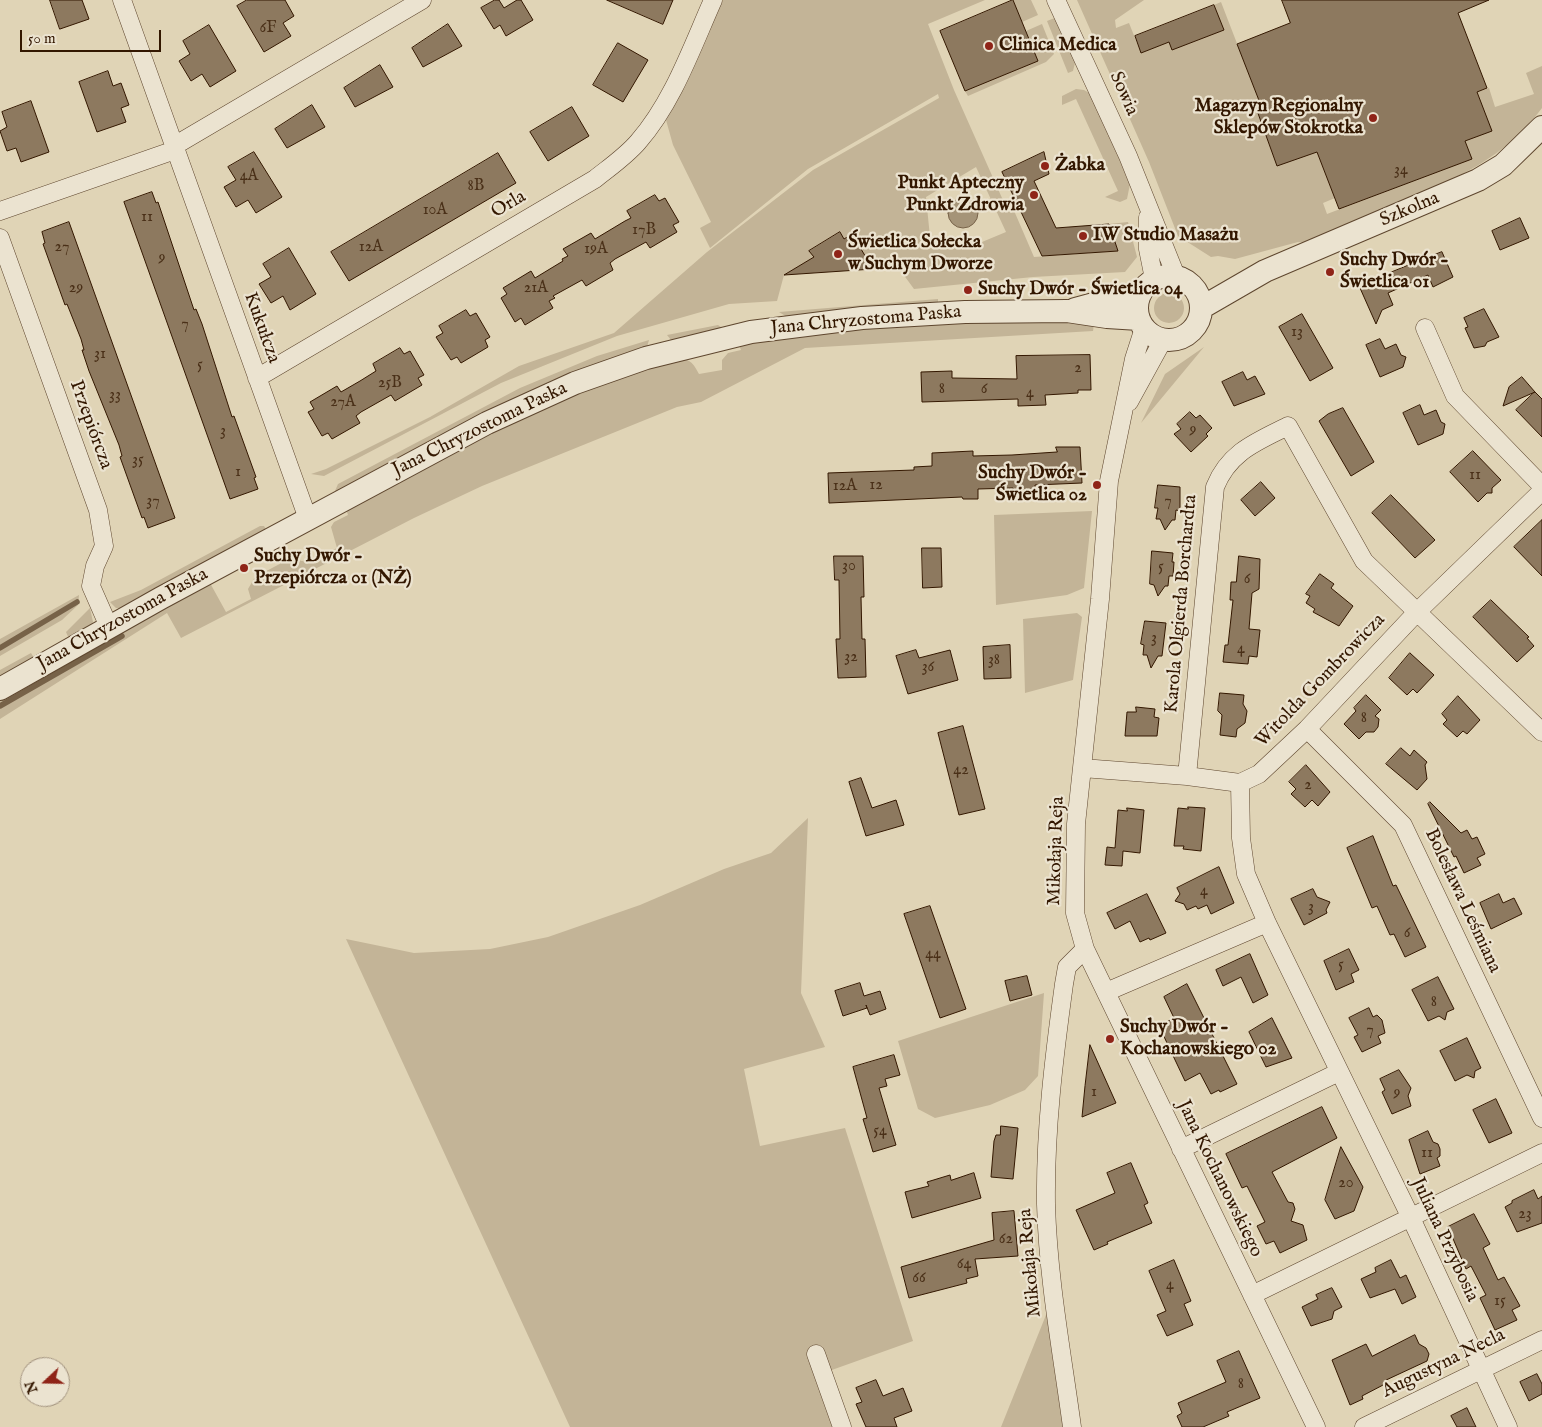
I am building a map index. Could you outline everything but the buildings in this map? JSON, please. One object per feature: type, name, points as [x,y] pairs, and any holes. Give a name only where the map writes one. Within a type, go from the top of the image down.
[{"type":"street","name":"Kukułcza","points":[[122,0],[308,519]]},
{"type":"street","points":[[0,211],[174,148],[422,0]]},
{"type":"street","name":"Orla","points":[[257,378],[595,179],[625,156],[651,125],[676,82],[713,0]]},
{"type":"street","name":"Sowia","points":[[1056,0],[1128,156],[1148,207],[1185,281]]},
{"type":"street","name":"Szkolna","points":[[1201,308],[1265,271],[1478,180],[1502,165],[1542,127]]},
{"type":"street","name":"Sowia","points":[[1148,207],[1148,248],[1154,279]]},
{"type":"street","name":"Przepiórcza","points":[[0,238],[98,510],[104,546],[95,566],[91,586],[109,627]]},
{"type":"street","name":"Szkolna","points":[[1185,281],[1265,271]]},
{"type":"street","points":[[1168,275],[1185,281],[1198,294],[1201,308],[1199,320],[1189,334],[1181,338],[1164,340],[1154,337],[1142,324],[1137,305],[1143,288],[1154,279],[1168,275]]},
{"type":"street","name":"Jana Chryzostoma Paska","points":[[1067,311],[1108,300],[1139,296]]},
{"type":"street","name":"Jana Chryzostoma Paska","points":[[0,689],[109,627],[487,422],[575,383],[678,349],[791,326],[862,318],[965,312],[1067,311],[1142,324]]},
{"type":"street","name":"Mikołaja Reja","points":[[1072,1427],[1052,1285],[1046,1204],[1051,1092],[1067,967],[1085,949],[1075,913],[1076,824],[1100,599],[1109,481],[1120,417],[1142,324]]},
{"type":"street","points":[[1425,328],[1455,396],[1542,486]]},
{"type":"street","name":"Mikołaja Reja","points":[[1120,417],[1164,340]]},
{"type":"street","name":"Karola Olgierda Borchardta","points":[[1187,776],[1214,487],[1223,469],[1244,447],[1288,426],[1364,561],[1539,724]]},
{"type":"street","name":"Witolda Gombrowicza","points":[[1240,784],[1259,774],[1307,730],[1417,612],[1542,491]]},
{"type":"street","name":"Bolesława Leśmiana","points":[[1307,730],[1403,825],[1542,1118]]},
{"type":"street","points":[[1082,768],[1187,776],[1240,784]]},
{"type":"street","name":"Juliana Przybosia","points":[[1240,784],[1241,838],[1246,874],[1267,923],[1411,1218],[1508,1427]]},
{"type":"street","points":[[1106,992],[1267,923]]},
{"type":"street","name":"Jana Kochanowskiego","points":[[1085,949],[1316,1427]]},
{"type":"street","points":[[1181,1149],[1339,1072]]},
{"type":"street","points":[[1252,1294],[1542,1153]]},
{"type":"street","name":"Augustyna Necla","points":[[1364,1427],[1542,1340]]},
{"type":"street","points":[[816,1354],[842,1427]]},
{"type":"shaded area","points":[[723,0],[985,0],[928,24],[954,90],[1006,207],[1012,206],[1034,257],[1118,251],[1109,224],[1128,222],[1137,257],[1125,272],[1033,277],[914,289],[892,259],[884,266],[873,269],[852,234],[844,239],[839,232],[810,250],[814,257],[784,275],[777,301],[729,304],[617,336],[501,383],[324,476],[311,474],[326,469],[430,417],[519,366],[614,333],[707,252],[813,170],[939,98],[938,94],[808,169],[710,248],[700,228],[711,222],[673,145],[666,120]],"holes":[[[976,167],[1006,232],[970,247],[930,237],[926,197]]]},
{"type":"shaded area","points":[[1013,0],[1031,0],[1038,15],[1022,22]]},
{"type":"shaded area","points":[[1077,0],[1144,0],[1115,20],[1116,28],[1129,23],[1141,53],[1169,42],[1172,50],[1224,30],[1214,5],[1221,2],[1260,103],[1255,105],[1277,165],[1317,152],[1335,198],[1323,203],[1327,214],[1472,159],[1465,141],[1491,131],[1477,92],[1489,88],[1495,107],[1534,94],[1526,73],[1542,66],[1542,108],[1512,141],[1496,154],[1441,185],[1306,243],[1298,242],[1235,259],[1218,256],[1211,257],[1178,236],[1149,162]]},
{"type":"shaded area","points":[[1057,17],[1075,63],[1073,71],[1068,73],[1047,21]]},
{"type":"shaded area","points":[[1042,24],[1054,54],[1046,62],[968,96],[965,91],[1038,61],[1026,31]]},
{"type":"shaded area","points":[[1076,89],[1084,90],[1091,94],[1118,153],[1130,184],[1127,199],[1120,202],[1105,197],[1118,191],[1076,99],[1062,105],[1062,96]]},
{"type":"shaded area","points":[[963,198],[974,202],[978,213],[974,224],[963,228],[952,224],[948,213],[952,202]]},
{"type":"shaded area","points":[[1169,293],[1180,297],[1184,308],[1180,319],[1169,323],[1158,319],[1154,308],[1158,297]]},
{"type":"shaded area","points":[[938,299],[938,304],[787,317],[779,312]]},
{"type":"shaded area","points":[[1041,321],[1094,325],[1093,331],[805,348],[701,402],[677,407],[482,486],[414,518],[181,638],[167,613],[0,719],[0,701],[127,627],[210,583],[226,612],[251,599],[248,589],[255,577],[291,558],[302,561],[313,559],[337,548],[331,527],[334,522],[348,515],[346,509],[488,432],[564,398],[677,359],[685,359],[691,362],[699,374],[722,370],[722,360],[728,353],[741,350],[739,345],[876,327]]},
{"type":"shaded area","points":[[718,325],[724,329],[676,340],[671,340],[667,335]]},
{"type":"shaded area","points":[[649,340],[647,347],[337,493],[335,491],[338,484],[520,388],[597,356]]},
{"type":"shaded area","points":[[1204,347],[1141,423],[1165,374]]},
{"type":"shaded area","points":[[1092,511],[1084,588],[1067,595],[996,605],[994,515]]},
{"type":"shaded area","points":[[260,526],[264,526],[267,531],[122,608],[116,608],[110,602],[141,590]]},
{"type":"shaded area","points":[[79,595],[78,605],[62,620],[0,656],[0,639]]},
{"type":"shaded area","points":[[90,608],[93,622],[89,628],[69,639],[66,632]]},
{"type":"shaded area","points":[[1077,613],[1082,617],[1073,680],[1025,693],[1023,619]]},
{"type":"shaded area","points":[[31,653],[34,658],[0,678],[0,670]]},
{"type":"shaded area","points":[[808,818],[801,993],[825,1047],[744,1069],[760,1146],[845,1128],[913,1341],[815,1376],[835,1427],[570,1427],[346,939],[414,953],[490,949],[548,937],[640,905],[724,869],[771,853]]},
{"type":"shaded area","points":[[1044,993],[1038,1076],[1025,1090],[990,1105],[935,1118],[918,1109],[898,1041]]},
{"type":"shaded area","points":[[1048,1310],[1064,1427],[1001,1427]]},
{"type":"waterway","points":[[0,648],[77,602]]},
{"type":"waterway","points":[[0,706],[122,636]]},
{"type":"place","name":"Clinica Medica","points":[[989,46]]},
{"type":"place","name":"Magazyn Regionalny Sklepów Stokrotka","points":[[1373,118]]},
{"type":"place","name":"Żabka","points":[[1045,166]]},
{"type":"place","name":"Punkt Apteczny Punkt Zdrowia","points":[[1034,195]]},
{"type":"place","name":"IW Studio Masażu","points":[[1083,236]]},
{"type":"place","name":"Świetlica Sołecka w Suchym Dworze","points":[[838,254]]},
{"type":"place","name":"Suchy Dwór - Świetlica 01","points":[[1330,272]]},
{"type":"place","name":"Suchy Dwór - Świetlica 04","points":[[968,290]]},
{"type":"place","name":"Suchy Dwór - Świetlica 02","points":[[1097,485]]},
{"type":"place","name":"Suchy Dwór - Przepiórcza 01 (NŻ)","points":[[244,568]]},
{"type":"place","name":"Suchy Dwór - Kochanowskiego 02","points":[[1110,1039]]}]
